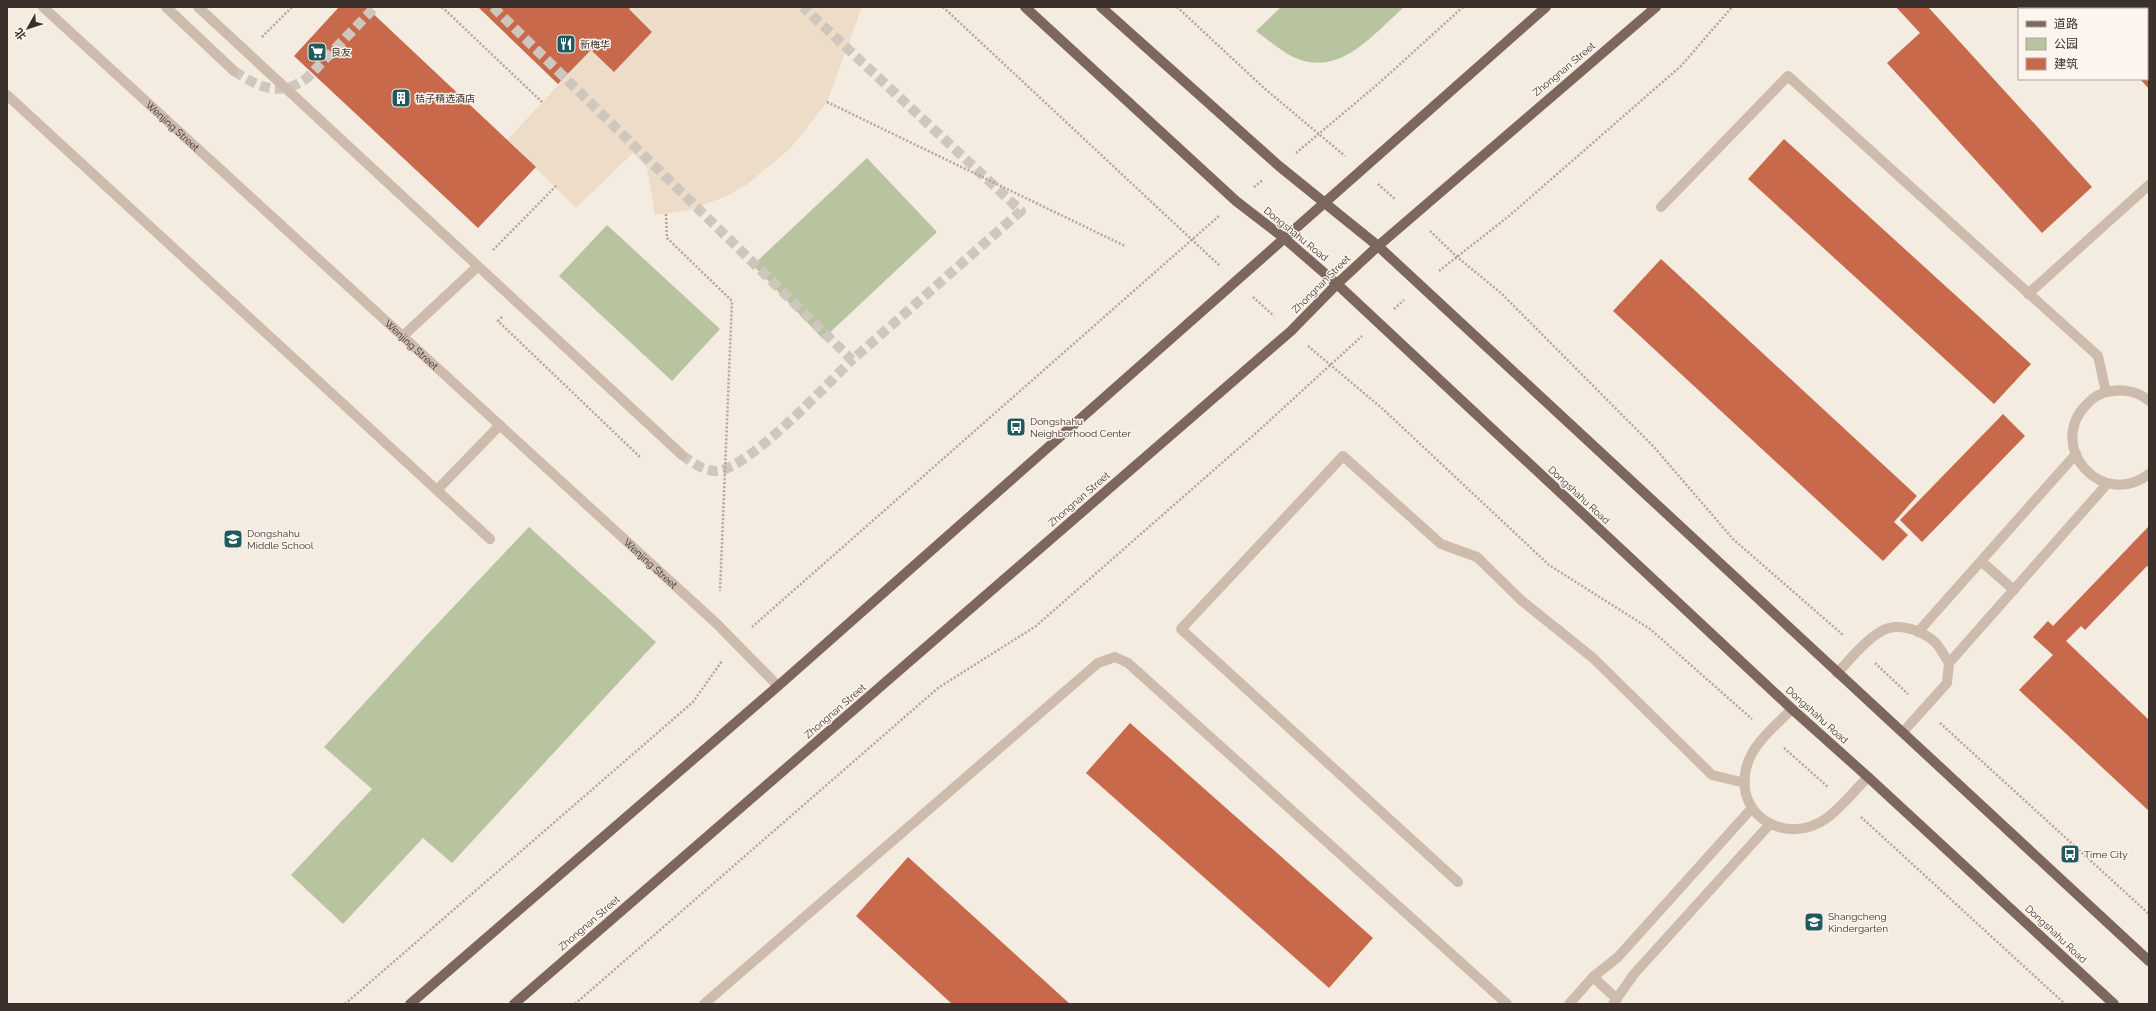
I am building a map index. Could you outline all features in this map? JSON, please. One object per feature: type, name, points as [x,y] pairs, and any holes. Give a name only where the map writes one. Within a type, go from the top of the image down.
[{"type":"main road","name":"Dongshahu Road","points":[[1025,7],[1236,202],[1284,238],[1337,284],[1792,709],[2114,1004]]},
{"type":"main road","points":[[1102,7],[1279,166],[1378,246],[1422,286],[1837,673],[1903,732],[2149,961]]},
{"type":"main road","points":[[410,1004],[778,686],[1186,327],[1235,281],[1326,203],[1546,7]]},
{"type":"main road","name":"Zhongnan Street","points":[[514,1004],[1291,331],[1337,284],[1378,246],[1656,7]]},
{"type":"street","name":"Wenjing Street","points":[[43,7],[735,642],[778,686]]},
{"type":"street","points":[[166,7],[234,71]]},
{"type":"street","points":[[198,7],[246,54],[682,455]]},
{"type":"street","points":[[1661,207],[1788,76],[2098,356],[2106,392]]},
{"type":"street","points":[[7,95],[490,540]]},
{"type":"street","points":[[2028,294],[2149,185]]},
{"type":"street","points":[[403,336],[477,267]]},
{"type":"street","points":[[2149,401],[2145,397],[2122,390],[2106,392],[2091,399],[2080,411],[2072,435],[2076,454],[2082,467],[2094,478],[2107,484],[2125,485],[2141,481],[2149,474]]},
{"type":"street","points":[[437,490],[500,425]]},
{"type":"street","points":[[1918,632],[1982,562],[2076,454]]},
{"type":"street","points":[[1458,882],[1181,629],[1343,456],[1441,544],[1477,557],[1522,601],[1593,658],[1712,775],[1745,783]]},
{"type":"street","points":[[1903,732],[1947,683],[1949,663],[2107,484]]},
{"type":"street","points":[[1982,562],[2014,590]]},
{"type":"street","points":[[1837,673],[1860,649],[1882,630],[1899,626],[1918,632],[1936,643],[1949,663]]},
{"type":"street","points":[[704,1004],[1098,663],[1115,657],[1128,663],[1506,1004]]},
{"type":"street","points":[[1792,709],[1753,751],[1746,768],[1745,783],[1752,808],[1770,824],[1784,829],[1795,830],[1827,818],[1868,777]]},
{"type":"street","points":[[1569,1004],[1593,977],[1618,957],[1752,808]]},
{"type":"street","points":[[1593,977],[1615,1002],[1634,974],[1770,824]]},
{"type":"path","points":[[246,54],[292,7]]},
{"type":"path","points":[[442,7],[542,102]]},
{"type":"path","points":[[943,7],[1235,281],[1384,410],[1549,565],[1650,629],[1844,802],[2065,1004]]},
{"type":"path","points":[[1177,7],[1264,88],[1414,215],[1456,256],[1502,294],[1654,447],[1732,539],[1860,649],[2149,914]]},
{"type":"path","points":[[345,1004],[693,702],[735,642],[1191,239],[1319,134],[1463,7]]},
{"type":"path","points":[[574,1004],[938,688],[1036,626],[1256,433],[1330,364],[1378,322],[1456,256],[1509,216],[1681,66],[1732,7]]},
{"type":"path","points":[[827,102],[1125,246]]},
{"type":"path","points":[[477,267],[556,186]]},
{"type":"path","points":[[666,214],[667,238],[732,301],[720,591]]},
{"type":"path","points":[[516,303],[498,321],[641,458]]},
{"type":"green space","points":[[1281,7],[1404,7],[1365,43],[1336,60],[1321,63],[1304,61],[1286,53],[1256,31]]},
{"type":"green space","points":[[867,158],[937,232],[823,339],[753,265]]},
{"type":"green space","points":[[607,225],[720,329],[672,381],[559,276]]},
{"type":"green space","points":[[529,527],[656,642],[452,863],[423,838],[343,924],[291,875],[372,789],[324,747]]},
{"type":"shaded area","points":[[631,7],[862,7],[827,102],[790,149],[746,185],[727,196],[689,210],[655,215],[647,168],[633,153],[576,208],[507,140],[591,50],[614,72],[652,32],[629,9]]},
{"type":"building","name":"桔子精选酒店","points":[[339,7],[366,7],[536,167],[478,228],[294,56]]},
{"type":"building","points":[[478,7],[631,7],[629,9],[652,32],[614,72],[591,50],[558,84]]},
{"type":"building","points":[[1896,7],[1931,7],[1929,8],[2092,187],[2042,233],[1887,63],[1920,33]]},
{"type":"building","points":[[2074,7],[2149,7],[2149,89],[2141,80],[2148,80],[2148,8]]},
{"type":"building","points":[[1784,139],[2031,364],[1994,404],[1748,179]]},
{"type":"building","points":[[1661,259],[1917,496],[1894,522],[1908,535],[1883,561],[1613,311]]},
{"type":"building","points":[[2003,414],[2025,436],[1922,542],[1900,520]]},
{"type":"building","points":[[2149,526],[2149,567],[2147,566],[2085,630],[2081,626],[2066,641],[2149,720],[2149,811],[2019,690],[2053,655],[2033,637],[2048,621],[2053,626]]},
{"type":"building","points":[[1130,723],[1373,938],[1329,988],[1086,773]]},
{"type":"building","points":[[908,857],[1070,1004],[952,1004],[856,916]]},
{"type":"tunnel","points":[[234,71],[252,82],[269,88],[287,88],[297,84],[307,78],[375,7]]},
{"type":"tunnel","points":[[493,7],[852,360],[1021,211],[803,7]]},
{"type":"tunnel","points":[[682,455],[706,469],[715,471],[729,468],[765,443],[786,425],[852,360]]},
{"type":"place","name":"新梅华","points":[[566,44]]},
{"type":"place","name":"良友","points":[[317,52]]},
{"type":"place","name":"桔子精选酒店","points":[[401,98]]},
{"type":"place","name":"Dongshahu Neighborhood Center","points":[[1016,427]]},
{"type":"place","name":"Dongshahu Middle School","points":[[233,539]]},
{"type":"place","name":"Time City","points":[[2070,854]]},
{"type":"place","name":"Shangcheng Kindergarten","points":[[1814,922]]}]
